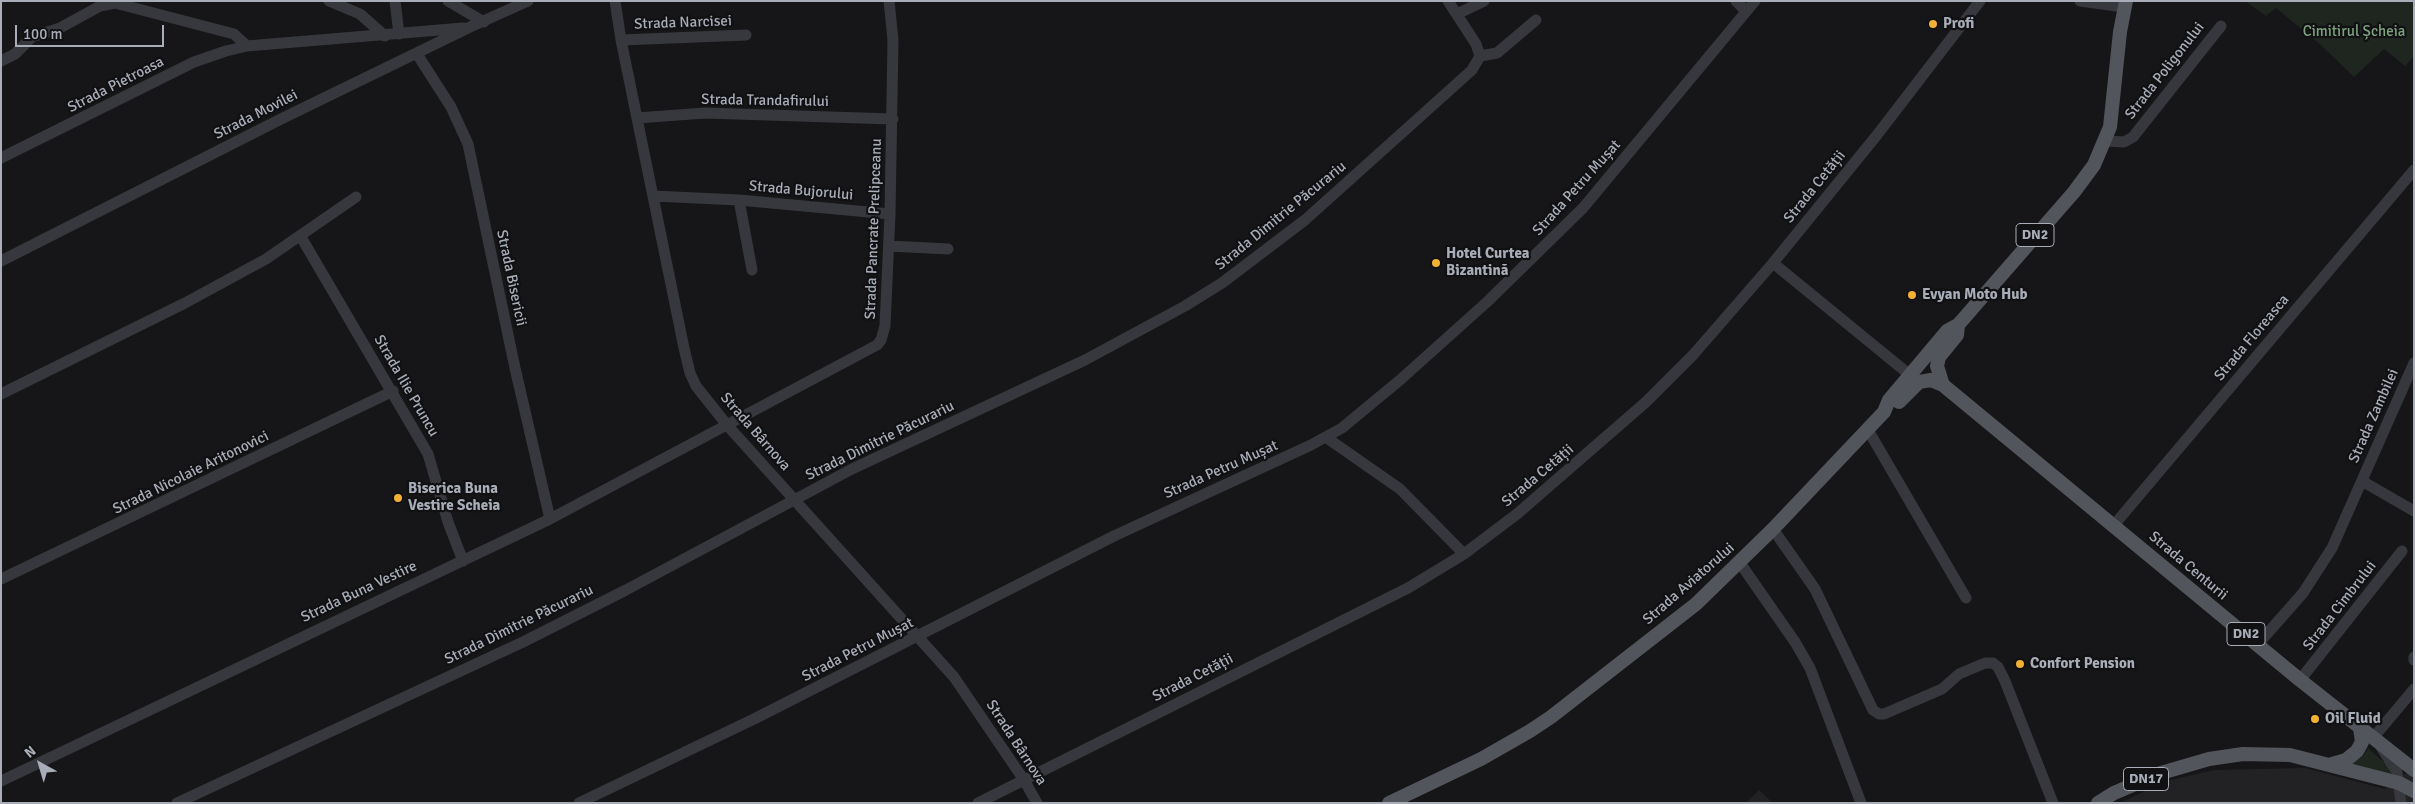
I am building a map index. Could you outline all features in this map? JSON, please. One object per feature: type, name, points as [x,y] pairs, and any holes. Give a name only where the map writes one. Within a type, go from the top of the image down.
[{"type":"main road","name":"Strada Poligonului","points":[[1958,325],[2080,184],[2094,165],[2106,142],[2115,92],[2125,4]]},
{"type":"main road","name":"Strada Aviatorului","points":[[1396,801],[1489,754],[1551,717],[1696,604],[1740,563],[1868,430],[1884,412],[1889,400],[1910,375],[1948,331],[1958,325]]},
{"type":"main road","name":"DN2","points":[[1943,385],[1937,366],[1939,357],[1957,335],[1958,325]]},
{"type":"main road","points":[[1884,412],[1894,407],[1919,382],[1931,380],[1943,385]]},
{"type":"main road","name":"Strada Centurii","points":[[1943,385],[2300,680],[2414,770]]},
{"type":"main road","points":[[2332,764],[2346,760],[2357,751],[2362,742],[2360,728]]},
{"type":"main road","name":"DN17","points":[[2098,803],[2136,783],[2196,764],[2300,759],[2332,764],[2399,782],[2414,791]]},
{"type":"main road","points":[[2399,782],[2414,784]]},
{"type":"street","points":[[329,1],[360,14],[385,36]]},
{"type":"street","points":[[395,1],[399,34]]},
{"type":"street","points":[[448,1],[484,22]]},
{"type":"street","name":"Strada Movilei","points":[[1,261],[282,118],[528,1]]},
{"type":"street","name":"Strada Bârnova","points":[[615,1],[621,40],[690,373],[696,386],[727,425],[962,687],[1024,780],[1037,803]]},
{"type":"street","name":"Strada Pancrate Prelipceanu","points":[[727,425],[878,345],[881,340],[885,326],[893,118],[892,40],[889,1]]},
{"type":"street","points":[[1448,1],[1476,44],[1480,56],[1497,53],[1536,20]]},
{"type":"street","points":[[1457,14],[1484,1]]},
{"type":"street","points":[[1736,1],[1746,11]]},
{"type":"street","name":"Strada Petru Mușat","points":[[579,803],[918,637],[1114,536],[1327,438],[1400,380],[1487,302],[1559,233],[1596,193],[1755,1]]},
{"type":"street","name":"Strada Cetății","points":[[978,803],[1319,630],[1408,588],[1464,554],[1517,514],[1646,402],[1693,355],[1773,263],[1877,135],[1980,1]]},
{"type":"street","points":[[2080,1],[2125,4]]},
{"type":"street","points":[[1,61],[15,54],[32,37],[60,28],[100,6],[115,3],[234,34],[247,46]]},
{"type":"street","name":"Strada Poligonului","points":[[2106,142],[2124,142],[2133,137],[2221,26]]},
{"type":"street","name":"Strada Pietroasa","points":[[1,158],[194,62],[247,46],[385,36],[470,27]]},
{"type":"street","name":"Strada Narcisei","points":[[621,40],[746,35]]},
{"type":"street","name":"Strada Bisericii","points":[[417,54],[451,108],[468,144],[515,368],[550,519]]},
{"type":"street","name":"Strada Dimitrie Păcurariu","points":[[177,803],[523,642],[918,437],[1085,360],[1222,283],[1305,220],[1472,70],[1480,56]]},
{"type":"street","name":"Strada Trandafirului","points":[[637,118],[705,113],[893,118]]},
{"type":"street","name":"Strada Floreasca","points":[[2114,525],[2414,170]]},
{"type":"street","name":"Strada Bujorului","points":[[653,196],[739,200],[890,214]]},
{"type":"street","points":[[1,394],[185,302],[266,259],[301,237],[356,197]]},
{"type":"street","name":"Strada Bujorului","points":[[739,200],[752,270]]},
{"type":"street","name":"Strada Ilie Pruncu","points":[[301,237],[428,454],[448,522],[463,561]]},
{"type":"street","points":[[888,246],[948,249]]},
{"type":"street","points":[[1773,263],[1910,375]]},
{"type":"street","name":"Strada Zambilei","points":[[2258,644],[2303,593],[2325,561],[2339,535],[2414,362]]},
{"type":"street","name":"Strada Nicolaie Aritonovici","points":[[1,579],[393,392]]},
{"type":"street","name":"Strada Buna Vestire","points":[[1,780],[550,519],[727,425]]},
{"type":"street","points":[[1868,430],[1966,598]]},
{"type":"street","points":[[1327,438],[1400,489],[1464,554]]},
{"type":"street","name":"Strada Zambilei","points":[[2362,481],[2414,511]]},
{"type":"street","points":[[1773,529],[1815,589],[1873,710],[1878,714],[1884,714],[1942,689],[1959,674],[1985,663],[1993,663],[1998,667],[2006,681],[2053,803]]},
{"type":"street","name":"Strada Cimbrului","points":[[2300,680],[2402,551]]},
{"type":"street","points":[[1740,563],[1790,634],[1810,668],[1861,803]]},
{"type":"street","points":[[2401,803],[2399,782],[2394,766],[2376,740],[2414,689]]},
{"type":"shaded area","points":[[2414,767],[2414,803],[2120,803],[2166,781],[2214,770],[2305,768],[2385,789]]},
{"type":"shaded area","points":[[1759,790],[1773,803],[1746,803]]},
{"type":"green space","name":"Cimitirul Șcheia","points":[[2245,1],[2414,1],[2414,56],[2405,66],[2384,49],[2354,77],[2321,45],[2276,8],[2266,16]]},
{"type":"green space","points":[[2368,748],[2387,765],[2393,778],[2349,765],[2363,756]]},
{"type":"place","name":"Profi","points":[[1933,24]]},
{"type":"place","name":"Hotel Curtea Bizantină","points":[[1436,263]]},
{"type":"place","name":"Evyan Moto Hub","points":[[1912,295]]},
{"type":"place","name":"Biserica Buna Vestire Scheia","points":[[398,498]]},
{"type":"place","name":"Confort Pension","points":[[2020,664]]},
{"type":"place","name":"Oil Fluid","points":[[2315,719]]}]
